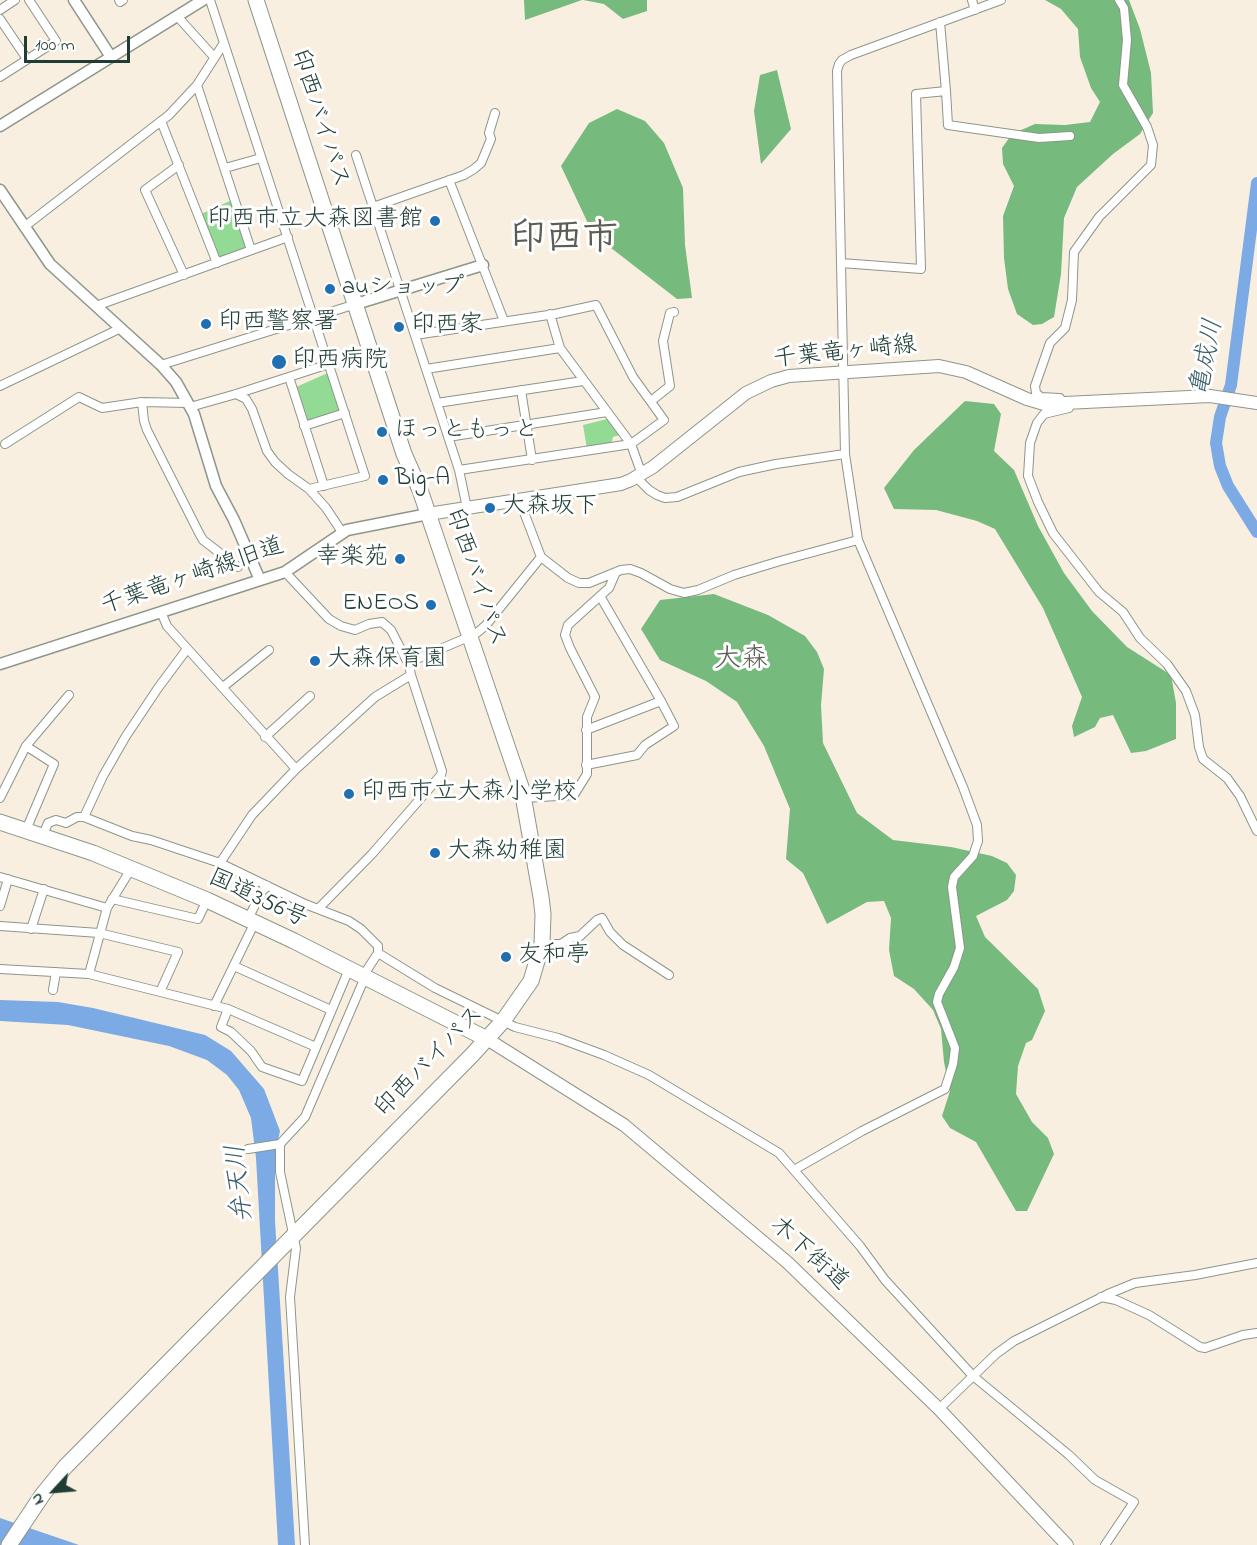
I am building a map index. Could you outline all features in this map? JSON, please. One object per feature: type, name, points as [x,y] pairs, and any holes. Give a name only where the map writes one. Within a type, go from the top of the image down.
[{"type":"highway","name":"印西バイパス","points":[[256,0],[360,303]]},
{"type":"highway","name":"印西バイパス","points":[[9,1545],[43,1494],[65,1467],[503,1021],[531,981],[542,944],[541,897],[524,798],[471,636],[420,490],[404,454],[360,303],[265,0]]},
{"type":"highway","name":"国道356号","points":[[0,822],[43,835],[207,900],[487,1039]]},
{"type":"main road","name":"千葉竜ヶ崎線","points":[[428,514],[621,484],[639,476],[753,389],[789,376],[945,366],[966,372],[1035,402],[1062,404],[1216,397],[1257,403]]},
{"type":"main road","name":"木下街道","points":[[487,1039],[624,1125],[798,1272],[939,1409],[1066,1545]]},
{"type":"street","points":[[0,10],[15,0]]},
{"type":"street","points":[[0,77],[56,41],[29,0]]},
{"type":"street","points":[[74,0],[111,57]]},
{"type":"street","points":[[119,0],[120,2],[123,0]]},
{"type":"street","points":[[0,126],[203,0]]},
{"type":"street","points":[[210,0],[365,476],[309,489]]},
{"type":"street","points":[[972,0],[975,10]]},
{"type":"street","points":[[795,1170],[862,1131],[945,1089],[953,1064],[955,1048],[937,1002],[954,968],[960,948],[952,887],[954,877],[973,856],[978,841],[977,825],[963,787],[858,540],[845,454],[839,64],[851,55],[1000,0]]},
{"type":"street","points":[[1119,0],[1124,8],[1127,40],[1124,85],[1147,127],[1153,145],[1151,165],[1099,217],[1074,252],[1072,300],[1065,328],[1050,344],[1035,386],[1036,393],[1041,397],[1060,398],[1062,404],[1070,408],[1044,414],[1037,423],[1030,443],[1028,476],[1053,533],[1099,592],[1123,612],[1140,638],[1167,664],[1186,691],[1195,715],[1203,759],[1227,778],[1240,796],[1257,831]]},
{"type":"street","points":[[177,16],[214,57]]},
{"type":"street","points":[[0,19],[27,60]]},
{"type":"street","points":[[940,22],[948,124],[1039,138],[1070,136]]},
{"type":"street","points":[[24,227],[161,121],[197,85],[224,42]]},
{"type":"street","points":[[197,85],[251,250]]},
{"type":"street","points":[[841,263],[921,269],[916,94],[946,92]]},
{"type":"street","points":[[373,207],[464,175],[481,163],[491,139],[489,133],[495,114]]},
{"type":"street","points":[[161,121],[217,263]]},
{"type":"street","points":[[356,155],[459,470],[467,508]]},
{"type":"street","points":[[225,168],[261,158]]},
{"type":"street","points":[[179,165],[145,190],[184,275]]},
{"type":"street","points":[[449,180],[504,321]]},
{"type":"street","points":[[0,189],[50,264],[161,365],[176,382],[189,405],[216,486],[234,520],[260,580]]},
{"type":"street","points":[[96,306],[288,237]]},
{"type":"street","points":[[161,365],[483,265]]},
{"type":"street","points":[[415,335],[596,305],[633,377],[664,420],[631,444],[459,470]]},
{"type":"street","points":[[651,401],[670,386],[663,341],[670,313],[674,312]]},
{"type":"street","points":[[550,314],[560,348],[631,444],[639,476],[649,490],[657,495],[665,498],[677,497],[739,472],[845,454]]},
{"type":"street","points":[[0,386],[121,328]]},
{"type":"street","points":[[426,369],[560,348]]},
{"type":"street","points":[[5,444],[79,397],[102,408],[142,402],[189,405],[236,394],[329,364]]},
{"type":"street","points":[[289,377],[324,486]]},
{"type":"street","points":[[437,403],[583,381]]},
{"type":"street","points":[[521,390],[532,460]]},
{"type":"street","points":[[236,394],[246,399],[252,409],[267,451],[275,462],[309,489],[327,508],[342,532]]},
{"type":"street","points":[[142,402],[147,430],[203,540],[238,567]]},
{"type":"street","points":[[448,437],[608,412]]},
{"type":"street","points":[[304,426],[345,413]]},
{"type":"street","points":[[519,499],[541,557],[568,578],[579,583],[589,583],[630,569],[670,589],[684,593],[698,590],[734,575],[858,540]]},
{"type":"street","name":"千葉竜ヶ崎線旧道","points":[[0,663],[285,572],[306,560],[342,532],[428,514]]},
{"type":"street","points":[[409,665],[418,658],[471,636],[486,625],[541,557]]},
{"type":"street","points":[[285,572],[329,619],[341,626],[356,630],[369,624],[382,622],[391,630],[409,665],[442,771],[441,775],[372,854],[319,908]]},
{"type":"street","points":[[524,798],[574,795],[587,774],[586,717],[594,704],[594,692],[565,635],[568,625],[613,582],[616,572]]},
{"type":"street","points":[[586,765],[637,755],[645,746],[674,726],[600,596]]},
{"type":"street","points":[[161,612],[167,626],[296,770]]},
{"type":"street","points":[[84,817],[126,736],[187,649]]},
{"type":"street","points":[[222,687],[269,650]]},
{"type":"street","points":[[220,863],[252,815],[296,770],[375,698],[411,675]]},
{"type":"street","points":[[0,798],[26,746],[69,695]]},
{"type":"street","points":[[265,737],[310,696]]},
{"type":"street","points":[[586,730],[661,701]]},
{"type":"street","points":[[26,746],[54,764],[26,830]]},
{"type":"street","points":[[43,835],[48,823],[56,820],[66,823],[77,817],[84,817],[132,836],[220,863],[305,904],[349,921],[378,946],[378,953],[331,1010],[302,1081],[262,1067],[251,1051],[231,1032],[221,1027],[228,1009]]},
{"type":"street","points":[[89,974],[107,908],[131,869]]},
{"type":"street","points":[[0,906],[4,878],[107,908]]},
{"type":"street","points":[[214,1006],[234,966],[262,891],[268,886]]},
{"type":"street","points":[[32,928],[44,889]]},
{"type":"street","points":[[112,899],[198,919],[207,900]]},
{"type":"street","points":[[542,944],[561,944],[570,938],[580,936],[602,918],[610,932],[623,945],[669,975]]},
{"type":"street","points":[[0,926],[99,933],[178,952],[160,992]]},
{"type":"street","points":[[378,953],[435,988],[515,1027],[558,1038],[649,1075],[779,1153],[860,1246],[891,1288],[973,1376],[1069,1455],[1095,1480],[1134,1502],[1105,1545]]},
{"type":"street","points":[[234,966],[331,1010]]},
{"type":"street","points":[[0,969],[89,974],[228,1009],[316,1047]]},
{"type":"street","points":[[53,990],[56,972]]},
{"type":"street","points":[[248,1149],[280,1144],[306,1118],[359,974]]},
{"type":"street","points":[[280,1144],[280,1172],[289,1241],[296,1248],[290,1297],[305,1545]]},
{"type":"street","points":[[939,1409],[996,1354],[1026,1334],[1101,1297],[1135,1283],[1257,1263]]},
{"type":"street","points":[[1101,1297],[1116,1300],[1141,1311],[1200,1347],[1205,1348],[1243,1335],[1257,1333]]},
{"type":"green space","points":[[524,0],[582,0],[525,20]]},
{"type":"green space","points":[[583,0],[647,0],[647,11],[623,19],[604,4]]},
{"type":"green space","points":[[1045,0],[1129,0],[1140,29],[1151,73],[1153,113],[1140,134],[1113,154],[1077,187],[1064,218],[1061,274],[1054,317],[1042,324],[1033,325],[1017,314],[1008,289],[1004,258],[1003,216],[1014,186],[1003,164],[1002,148],[1012,134],[1035,124],[1065,125],[1090,122],[1100,102],[1091,88],[1080,57],[1078,29],[1061,9]]},
{"type":"green space","points":[[777,70],[791,129],[761,164],[754,111],[760,75]]},
{"type":"green space","points":[[617,109],[645,121],[664,143],[683,188],[685,245],[692,298],[677,299],[593,234],[561,166],[589,123]]},
{"type":"green space","points":[[232,200],[249,250],[219,260],[201,214]]},
{"type":"green space","points":[[330,372],[343,411],[307,422],[296,387]]},
{"type":"green space","points":[[965,401],[994,404],[1001,414],[994,451],[1014,470],[1038,526],[1064,573],[1092,611],[1127,647],[1171,675],[1176,703],[1176,739],[1146,751],[1131,753],[1113,715],[1100,718],[1095,727],[1074,737],[1072,726],[1082,697],[1043,608],[995,529],[977,521],[936,510],[894,509],[884,488],[914,450]]},
{"type":"green space","points":[[607,419],[620,435],[613,437],[611,445],[587,449],[583,425]]},
{"type":"green space","points":[[714,594],[768,615],[805,636],[817,652],[824,669],[821,705],[823,743],[857,813],[893,840],[951,847],[992,856],[1007,863],[1016,875],[1014,891],[1007,900],[976,916],[985,937],[1038,989],[1045,1011],[1032,1040],[1026,1043],[1018,1066],[1016,1094],[1032,1122],[1048,1138],[1054,1154],[1027,1211],[1016,1211],[976,1142],[950,1128],[942,1116],[950,1091],[941,1029],[933,1010],[914,989],[894,976],[889,950],[891,918],[884,901],[867,902],[827,924],[803,873],[786,859],[790,809],[764,746],[737,702],[706,681],[660,660],[641,629],[660,600]]},
{"type":"water","points":[[0,1000],[58,1002],[93,1008],[205,1035],[231,1051],[264,1089],[280,1131],[275,1155],[275,1221],[295,1545],[278,1545],[256,1158],[251,1118],[239,1090],[227,1075],[207,1060],[169,1046],[68,1025],[0,1021]]},
{"type":"water","points":[[0,1518],[79,1545],[0,1545]]},
{"type":"waterway","name":"亀成川","points":[[1257,183],[1231,385],[1220,417],[1216,443],[1220,466],[1228,486],[1257,532]]},
{"type":"place","name":"印西市立大森図書館","points":[[435,221]]},
{"type":"place","name":"auショップ","points":[[330,289]]},
{"type":"place","name":"印西警察署","points":[[206,324]]},
{"type":"place","name":"印西家","points":[[399,327]]},
{"type":"place","name":"印西病院","points":[[279,362]]},
{"type":"place","name":"ほっともっと","points":[[382,432]]},
{"type":"place","name":"Big-A","points":[[383,480]]},
{"type":"place","name":"大森坂下","points":[[490,508]]},
{"type":"place","name":"幸楽苑","points":[[400,559]]},
{"type":"place","name":"ENEOS","points":[[431,605]]},
{"type":"place","name":"大森保育園","points":[[315,661]]},
{"type":"place","name":"印西市立大森小学校","points":[[349,794]]},
{"type":"place","name":"大森幼稚園","points":[[435,853]]},
{"type":"place","name":"友和亭","points":[[506,957]]},
{"type":"district","name":"印西市","points":[[564,242]]},
{"type":"district","name":"大森","points":[[741,662]]},
{"type":"water label","name":"弁天川","points":[[242,1183]]}]
